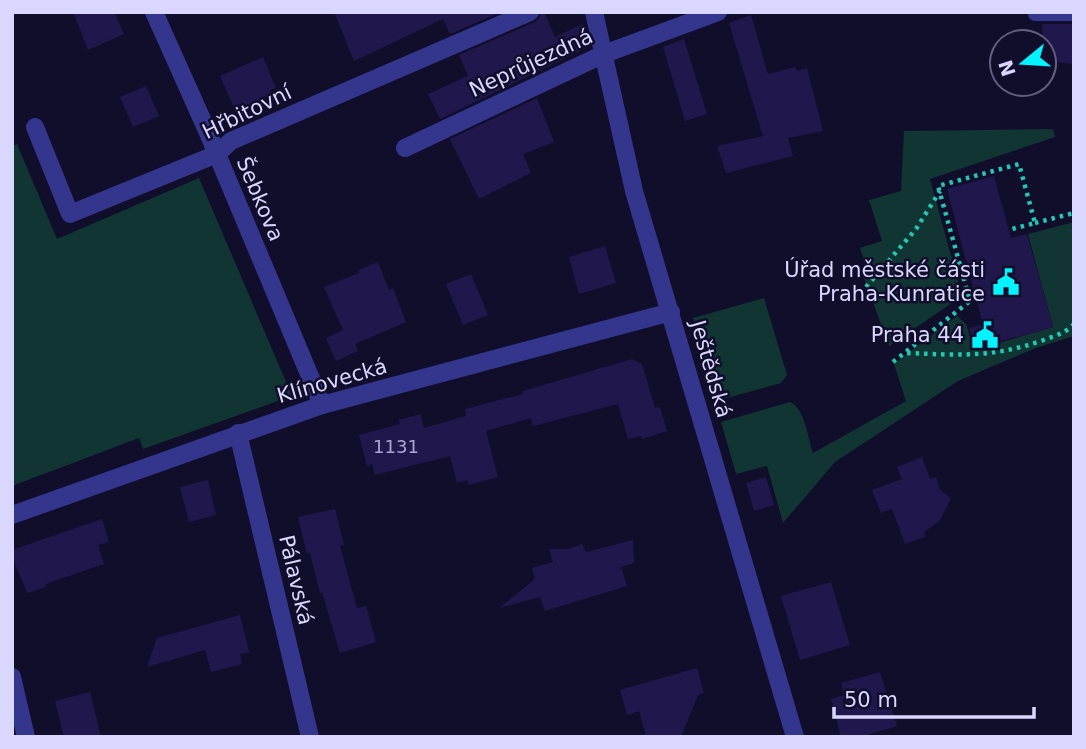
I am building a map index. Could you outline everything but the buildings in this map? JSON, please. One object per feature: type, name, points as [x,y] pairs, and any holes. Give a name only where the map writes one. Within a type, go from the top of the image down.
[{"type":"street","name":"Šebkova","points":[[154,12],[217,154],[321,405]]},
{"type":"street","name":"Hřbitovní","points":[[35,127],[70,214],[217,154],[230,141],[530,12]]},
{"type":"street","name":"Ještědská","points":[[594,12],[634,191],[796,737]]},
{"type":"street","name":"Neprůjezdná","points":[[405,148],[604,54],[718,12]]},
{"type":"street","name":"Klínovecká","points":[[12,515],[321,405],[671,312]]},
{"type":"street","name":"Pálavská","points":[[238,433],[310,737]]},
{"type":"street","points":[[12,677],[26,737]]},
{"type":"lane","points":[[1035,14],[1074,14]]},
{"type":"path","points":[[893,362],[970,301],[938,186],[1019,164],[1035,223]]},
{"type":"path","points":[[866,287],[916,229],[940,191]]},
{"type":"path","points":[[1008,230],[1074,213]]},
{"type":"path","points":[[905,353],[974,356],[1007,351],[1067,332],[1074,324]]},
{"type":"green space","points":[[1053,129],[1055,137],[930,179],[962,296],[889,346],[861,270],[866,267],[860,248],[882,241],[869,200],[901,191],[904,131]]},
{"type":"green space","points":[[17,144],[57,239],[199,178],[292,396],[143,449],[139,438],[12,486],[12,146]]},
{"type":"green space","points":[[1074,222],[1074,336],[1036,348],[958,381],[835,462],[783,523],[767,466],[736,474],[721,422],[790,402],[803,417],[813,453],[906,401],[894,364],[957,316],[966,324],[974,350],[1053,327],[1028,234]]},
{"type":"green space","points":[[764,298],[787,375],[781,383],[716,401],[693,318]]},
{"type":"place","name":"Úřad městské části Praha-Kunratice","points":[[1006,282]]},
{"type":"place","name":"Praha 44","points":[[985,335]]}]
